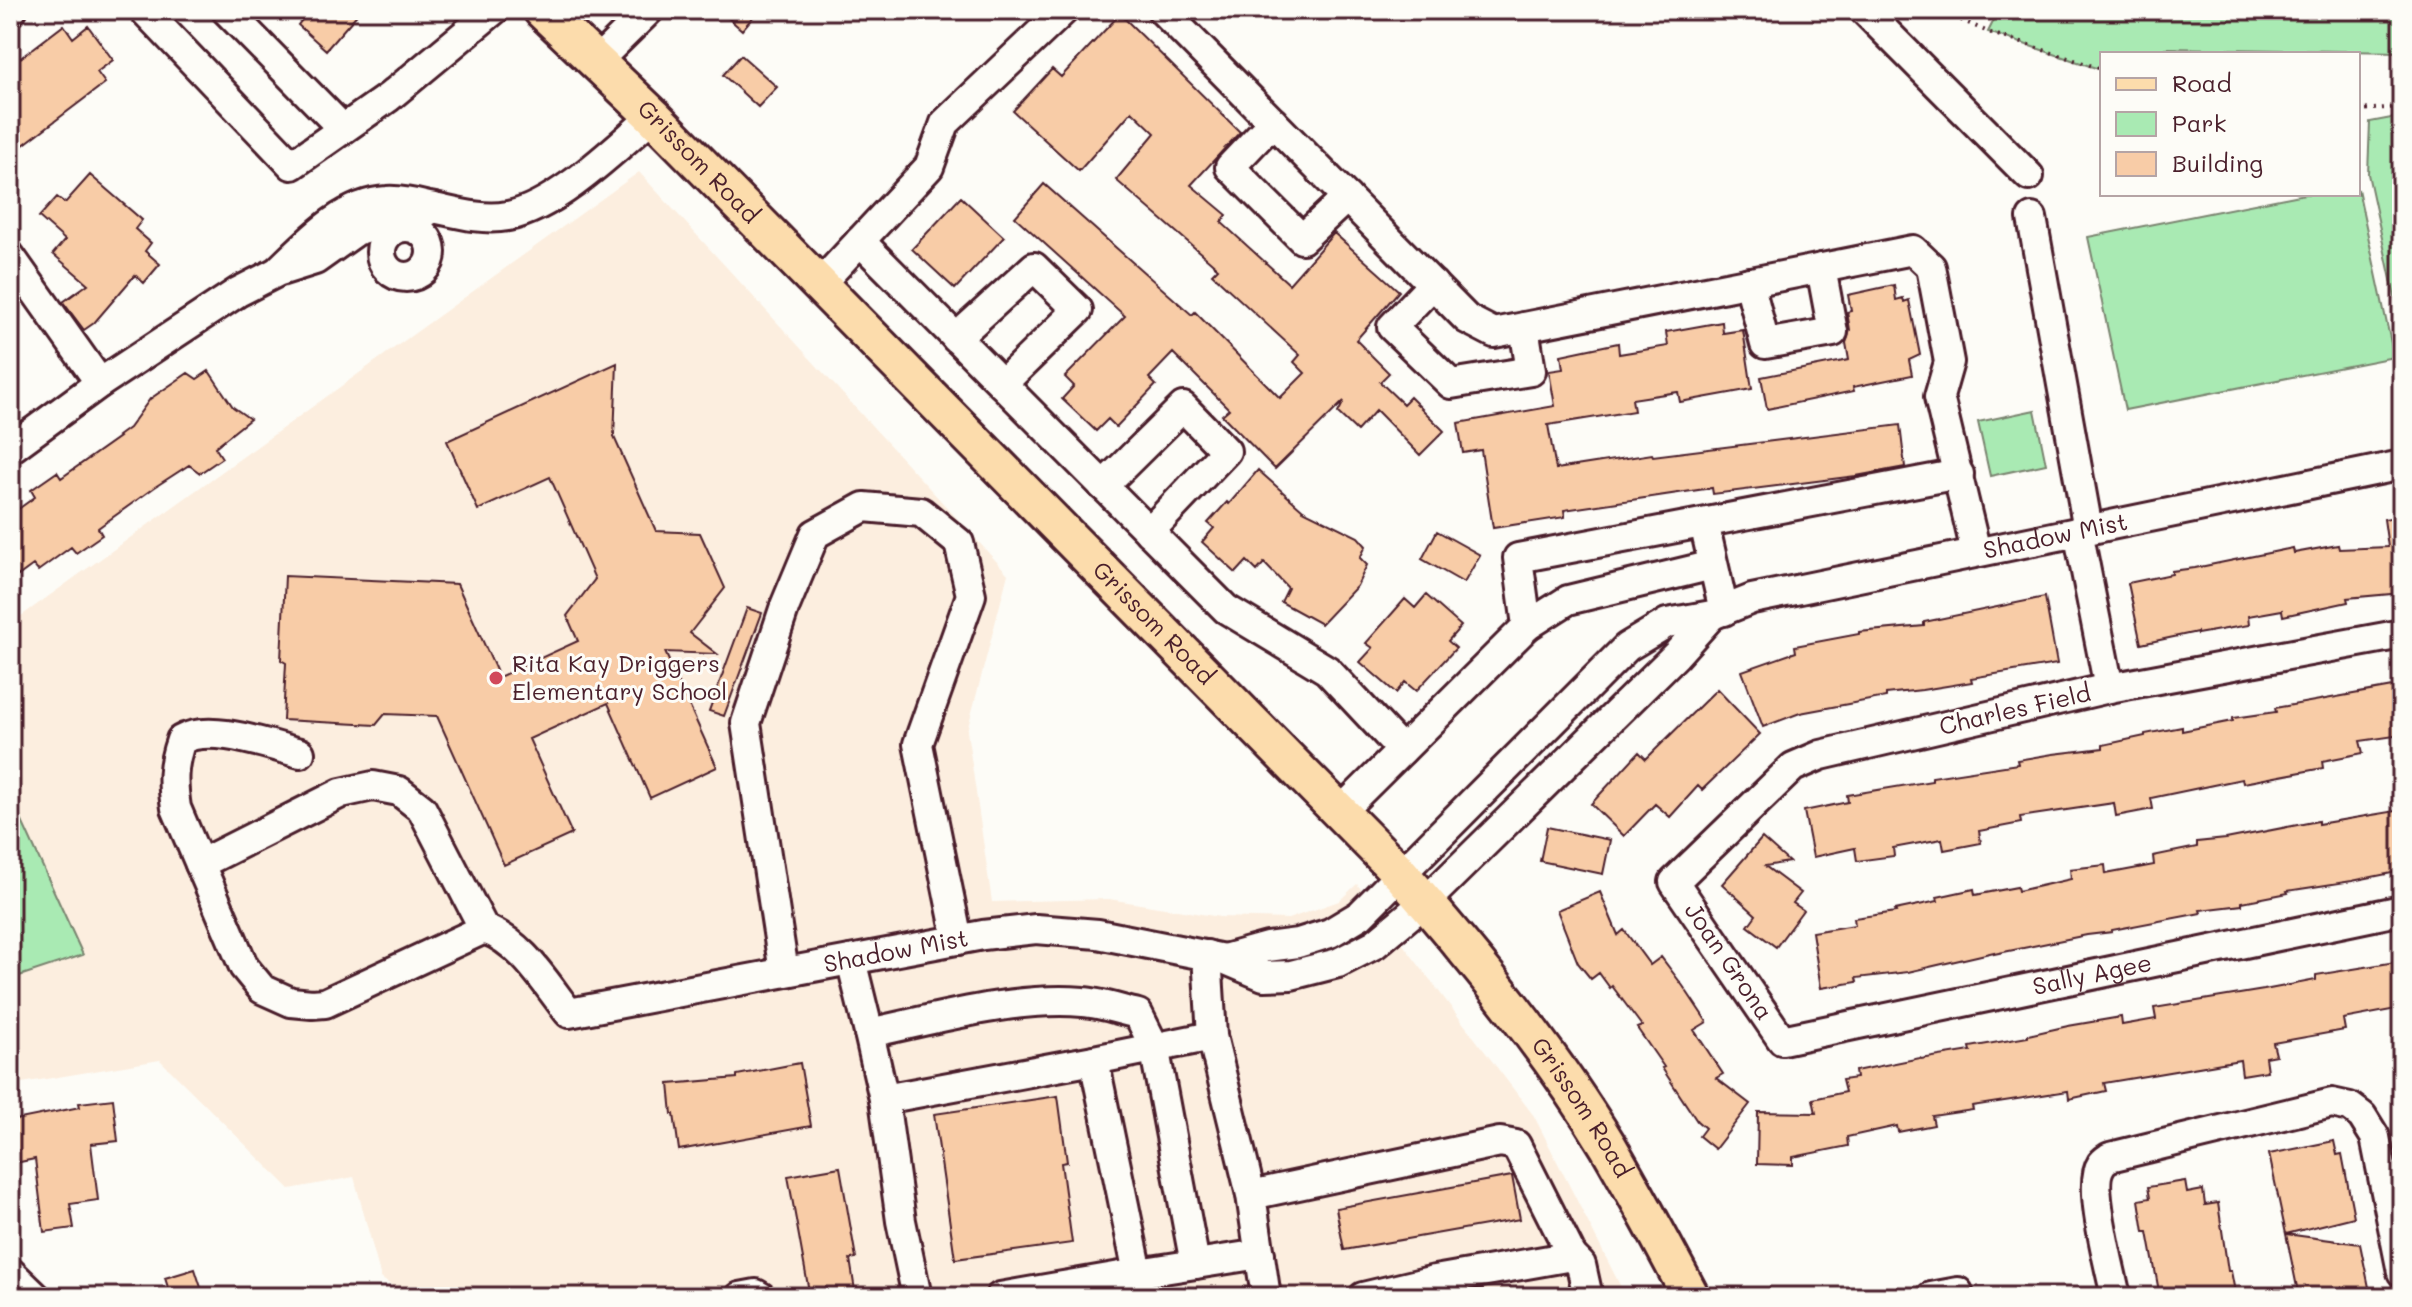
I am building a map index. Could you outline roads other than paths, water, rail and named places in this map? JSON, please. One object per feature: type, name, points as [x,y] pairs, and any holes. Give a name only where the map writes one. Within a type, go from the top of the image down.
[{"type":"main road","name":"Grissom Road","points":[[542,10],[653,116],[1400,873],[1490,979],[1575,1097],[1652,1222],[1691,1297]]},
{"type":"street","points":[[144,10],[292,165],[389,97],[494,10]]},
{"type":"street","points":[[226,10],[343,129]]},
{"type":"street","points":[[597,61],[649,10]]},
{"type":"street","points":[[819,285],[929,167],[945,123],[1064,10]]},
{"type":"street","points":[[1162,10],[1467,319],[1494,333],[1913,250],[1931,267],[1949,362],[1939,397],[1976,552]]},
{"type":"street","points":[[1864,10],[2029,176]]},
{"type":"street","points":[[10,449],[100,383],[238,292],[277,272],[315,260],[356,231],[402,216],[507,216],[545,202],[603,160],[653,116]]},
{"type":"street","points":[[1273,122],[1230,167],[1302,239],[1347,197]]},
{"type":"street","points":[[2032,218],[2109,688]]},
{"type":"street","points":[[860,241],[1226,609],[1327,670],[1402,750]]},
{"type":"street","points":[[10,256],[100,383]]},
{"type":"street","points":[[956,338],[1034,267],[1078,310],[1002,384]]},
{"type":"street","points":[[1749,282],[1765,344],[1833,332],[1821,268]]},
{"type":"street","points":[[1433,284],[1392,327],[1451,384],[1531,371],[1524,327]]},
{"type":"street","points":[[1103,486],[1183,407],[1226,451],[1149,532]]},
{"type":"street","name":"Shadow Mist","points":[[1216,957],[1298,943],[1330,933],[1360,915],[1627,647],[1667,623],[1718,613],[1752,599],[2402,465]]},
{"type":"street","points":[[1527,626],[1518,558],[1961,480]]},
{"type":"street","points":[[784,972],[746,723],[785,606],[815,534],[864,507],[921,512],[959,543],[971,595],[918,744],[958,940]]},
{"type":"street","points":[[1704,523],[1713,565],[1718,613]]},
{"type":"street","points":[[1340,812],[1527,626],[1568,600],[1713,565]]},
{"type":"street","name":"Shadow Mist","points":[[484,929],[497,933],[529,961],[569,1013],[958,940],[1036,929],[1098,934],[1216,957],[1264,976],[1291,975],[1338,963],[1375,944],[1425,902],[1718,613]]},
{"type":"street","name":"Charles Field","points":[[1674,882],[1793,767],[1821,755],[2109,688],[2402,634]]},
{"type":"street","points":[[200,864],[341,793],[373,786],[399,791],[422,809],[484,929],[325,1003],[291,1002],[262,989],[244,967],[176,808],[173,761],[181,740],[190,735],[236,736],[300,753]]},
{"type":"street","name":"Joan Grona","points":[[1674,882],[1782,1040]]},
{"type":"street","name":"Sally Agee","points":[[1782,1040],[2402,910]]},
{"type":"street","points":[[1216,957],[1212,1036],[1251,1195],[1266,1297]]},
{"type":"street","points":[[851,960],[884,1099],[901,1221],[917,1297]]},
{"type":"street","points":[[869,1033],[1020,1005],[1085,1002],[1138,1014],[1154,1046],[1195,1264]]},
{"type":"street","points":[[884,1099],[1212,1036]]},
{"type":"street","points":[[1094,1060],[1138,1273]]},
{"type":"street","points":[[2116,1297],[2098,1206],[2096,1182],[2100,1165],[2110,1157],[2332,1103],[2350,1107],[2362,1116],[2375,1137],[2395,1200],[2402,1272]]},
{"type":"street","points":[[1251,1195],[1500,1142],[1516,1145],[1572,1256],[1581,1265],[1588,1297]]},
{"type":"street","points":[[1000,1297],[1260,1254]]},
{"type":"street","points":[[1363,1297],[1435,1280],[1572,1256]]},
{"type":"street","points":[[10,1272],[36,1297]]},
{"type":"street","points":[[740,1297],[756,1294],[761,1297]]},
{"type":"place","name":"Rita Kay Driggers Elementary School","points":[[496,678]]}]
